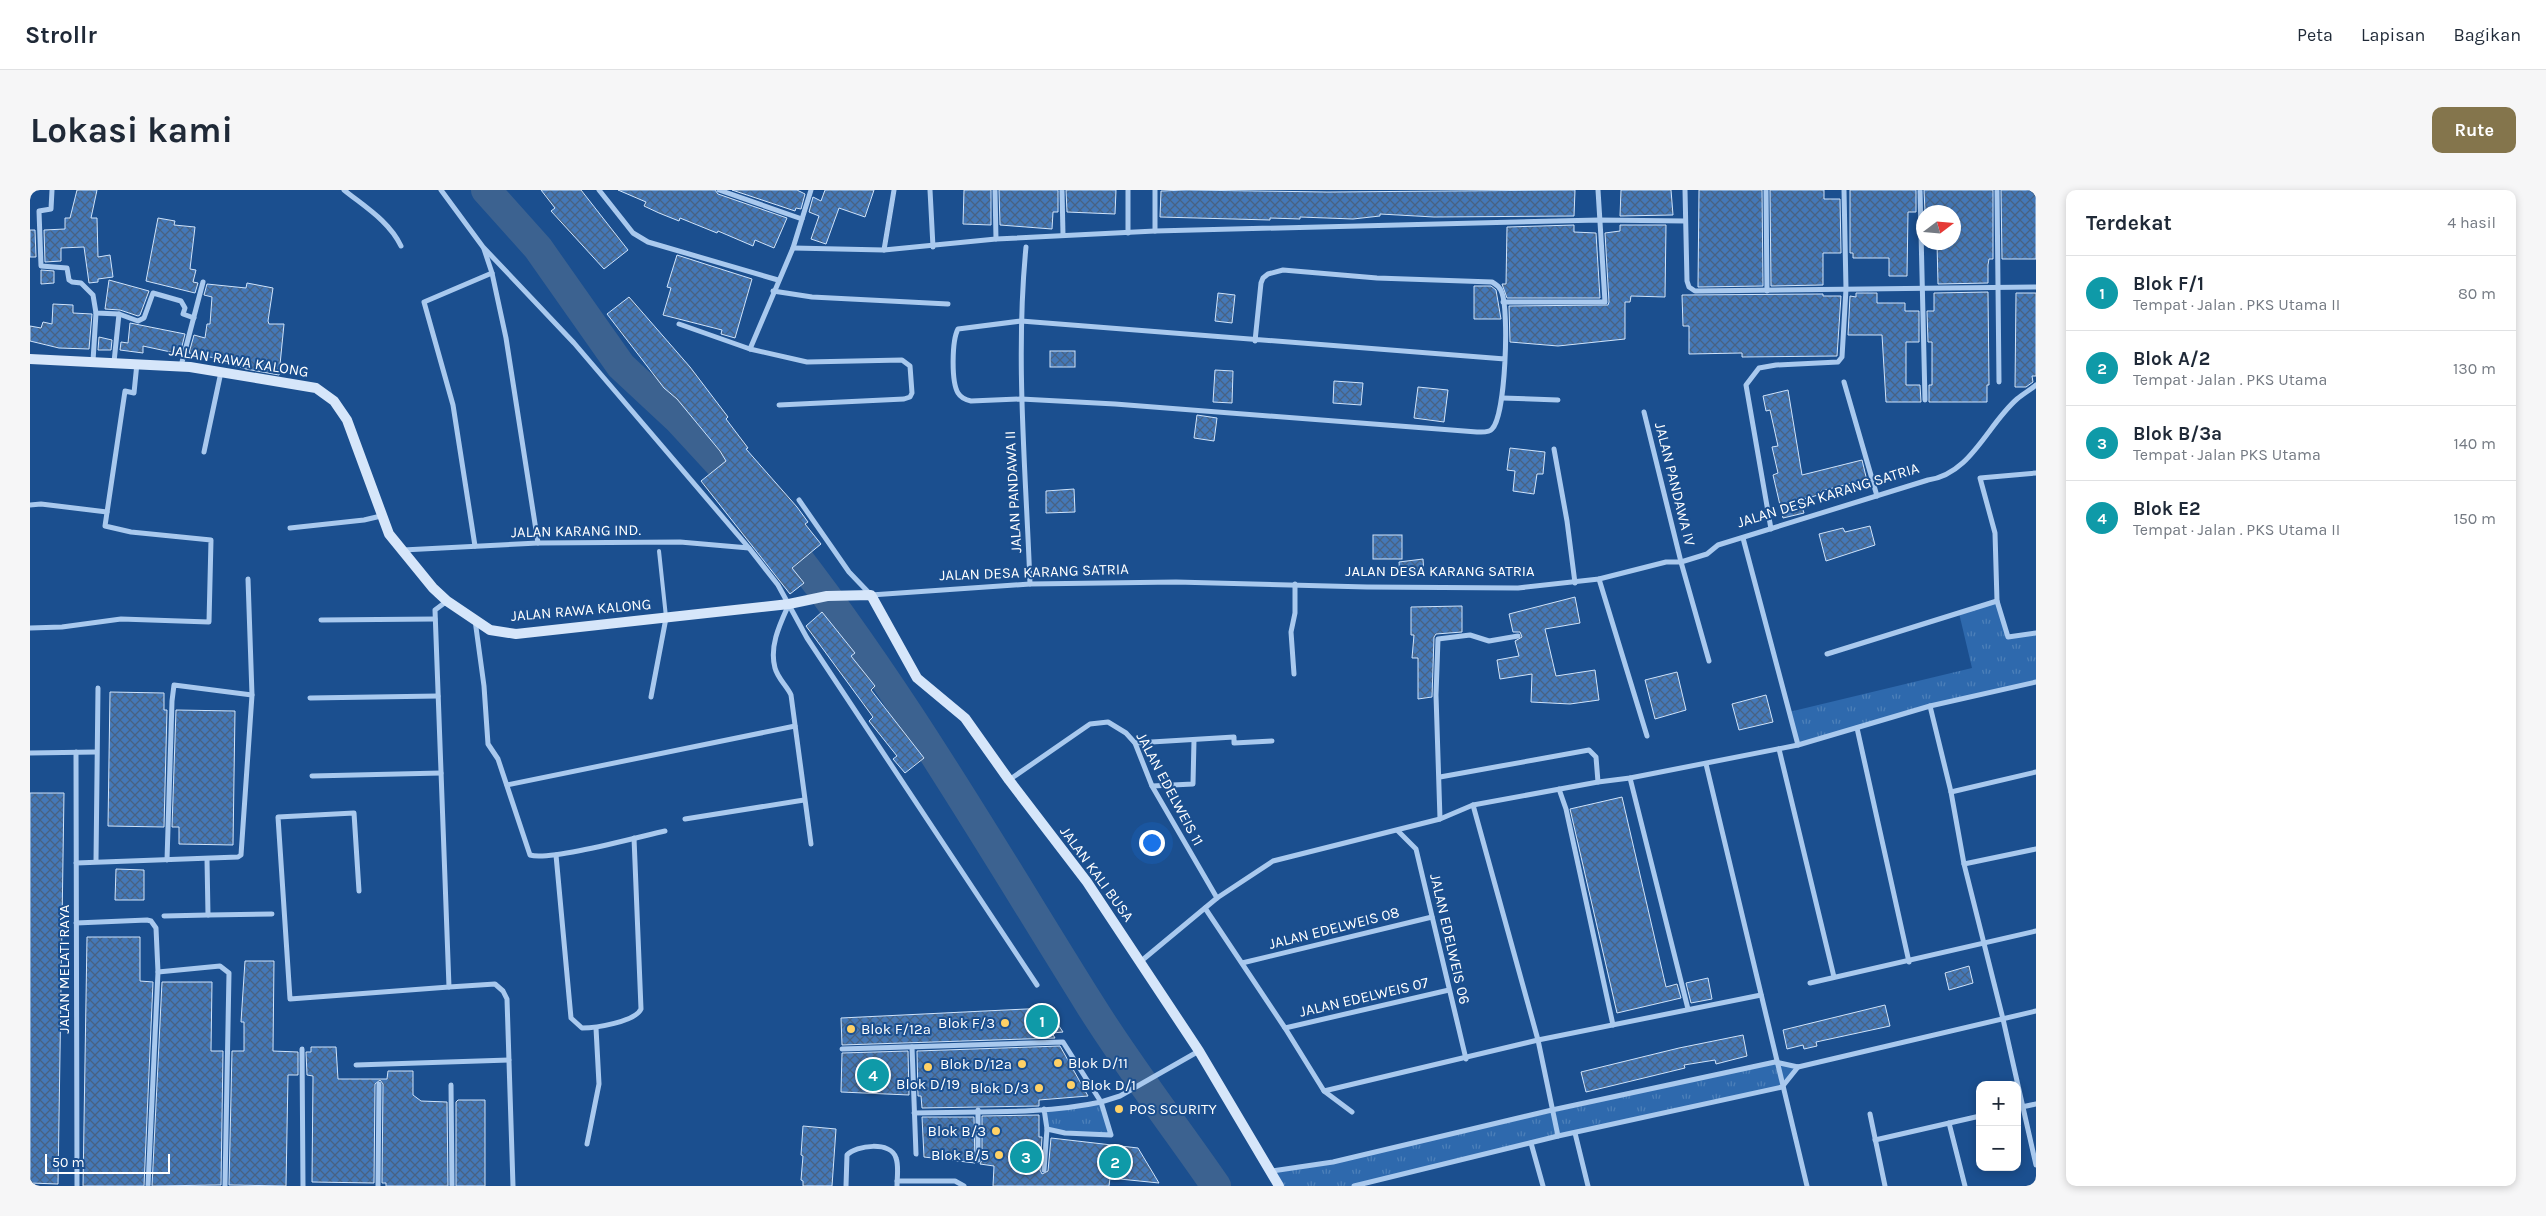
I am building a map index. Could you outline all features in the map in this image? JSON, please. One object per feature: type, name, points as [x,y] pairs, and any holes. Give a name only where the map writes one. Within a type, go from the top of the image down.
[{"type":"street","points":[[52,190],[51,209],[39,211],[41,266],[67,268],[69,280],[81,282],[93,295],[96,313],[93,361]]},
{"type":"street","points":[[344,190],[380,217],[395,233],[402,246]]},
{"type":"street","points":[[441,190],[483,248],[574,343],[749,548],[778,585],[808,638],[1037,985]]},
{"type":"street","points":[[599,190],[633,233],[648,242],[778,280]]},
{"type":"street","points":[[719,190],[802,219]]},
{"type":"street","points":[[750,349],[773,291],[793,248],[811,190]]},
{"type":"street","points":[[884,250],[894,190]]},
{"type":"street","points":[[930,190],[933,246]]},
{"type":"street","points":[[996,190],[996,238]]},
{"type":"street","points":[[1062,190],[1063,235]]},
{"type":"street","points":[[1128,190],[1128,233]]},
{"type":"street","points":[[1155,190],[1155,231]]},
{"type":"street","points":[[1503,302],[1605,302],[1598,190]]},
{"type":"street","points":[[1685,190],[1687,281],[1691,289],[1695,291],[2036,287]]},
{"type":"street","points":[[1766,190],[1766,290]]},
{"type":"street","points":[[1771,529],[1762,469],[1747,400],[1746,385],[1759,368],[1776,365],[1838,362],[1842,357],[1846,289],[1844,190]]},
{"type":"street","points":[[1920,190],[1925,400]]},
{"type":"street","points":[[1996,190],[1999,382]]},
{"type":"street","points":[[793,248],[884,250],[996,238],[1155,231],[1599,220],[1685,221]]},
{"type":"street","name":"JALAN PANDAWA II","points":[[1026,247],[1021,321],[1021,399],[1030,584]]},
{"type":"street","points":[[483,248],[492,273],[506,338],[538,543]]},
{"type":"street","points":[[1255,341],[1261,284],[1268,274],[1275,271],[1290,270],[1377,278],[1485,280],[1498,285],[1503,295],[1505,359],[1502,398],[1493,429],[1488,432],[1115,404],[1021,399],[965,400],[958,394],[954,380],[954,336],[958,329],[1021,321],[1255,341],[1505,359]]},
{"type":"street","points":[[475,546],[454,405],[424,302],[492,273]]},
{"type":"street","points":[[181,366],[203,282]]},
{"type":"street","points":[[773,291],[812,297],[948,304]]},
{"type":"street","points":[[96,313],[119,314],[138,321],[144,318],[152,293],[181,301],[185,308],[183,314],[194,318]]},
{"type":"street","points":[[114,362],[119,314]]},
{"type":"street","points":[[679,324],[750,349],[807,362],[902,360],[910,366],[912,393],[910,397],[904,400],[779,405]]},
{"type":"street","name":"JALAN RAWA KALONG","points":[[30,359],[181,366],[316,388],[334,401],[347,420],[389,534],[433,588],[447,601],[490,630],[516,634],[789,604]]},
{"type":"street","points":[[30,628],[62,627],[121,619],[209,622],[211,540],[131,532],[105,526],[125,391],[134,393],[137,364]]},
{"type":"street","points":[[204,452],[221,372]]},
{"type":"street","points":[[1844,382],[1877,496]]},
{"type":"street","name":"JALAN DESA KARANG SATRIA","points":[[789,604],[827,596],[871,595],[1030,584],[1176,582],[1367,587],[1518,588],[1599,579],[1666,562],[1681,562],[1707,554],[1718,545],[1928,480],[1942,478],[1956,469],[2016,399],[2036,385]]},
{"type":"street","points":[[1502,398],[1558,400]]},
{"type":"street","name":"JALAN PANDAWA IV","points":[[1644,412],[1681,562],[1710,661]]},
{"type":"street","points":[[1554,449],[1567,522],[1575,583]]},
{"type":"street","points":[[2036,473],[1980,478],[1995,533],[1997,601],[2008,636],[2036,633]]},
{"type":"street","points":[[799,500],[849,572],[871,595]]},
{"type":"street","points":[[30,505],[40,504],[107,512]]},
{"type":"street","points":[[290,528],[364,520],[382,516]]},
{"type":"street","points":[[1743,538],[1798,745]]},
{"type":"street","name":"JALAN KARANG IND.","points":[[403,550],[538,543],[680,542],[749,548]]},
{"type":"street","points":[[76,863],[207,859],[238,857],[241,855],[252,694],[248,579]]},
{"type":"street","points":[[1599,579],[1647,736]]},
{"type":"street","points":[[1294,674],[1291,632],[1295,613],[1295,584]]},
{"type":"street","name":"JALAN KALI BUSA","points":[[871,595],[918,678],[965,718],[1086,882],[1199,1050],[1272,1171],[1279,1186]]},
{"type":"street","points":[[447,601],[435,610],[435,619],[448,986]]},
{"type":"street","points":[[1828,654],[1997,601]]},
{"type":"street","points":[[789,604],[776,632],[775,668],[782,683],[791,695],[811,844]]},
{"type":"street","points":[[650,697],[666,617]]},
{"type":"street","points":[[321,620],[435,619]]},
{"type":"street","points":[[475,620],[484,686],[488,744],[498,760],[530,855],[537,857],[556,855],[665,831]]},
{"type":"street","points":[[1440,819],[1436,695],[1438,639],[1470,635],[1489,641],[1518,636]]},
{"type":"street","points":[[1140,962],[1217,898],[1273,861],[1398,831],[1440,819],[1473,804],[1630,778],[1798,745],[1930,706],[2036,682]]},
{"type":"street","points":[[167,860],[174,685],[252,694]]},
{"type":"street","points":[[96,861],[98,688]]},
{"type":"street","points":[[310,698],[438,696]]},
{"type":"street","points":[[1930,706],[1951,792],[1964,864],[2003,1018],[2015,1081]]},
{"type":"street","name":"JALAN EDELWEIS 11","points":[[1009,780],[1090,724],[1108,722],[1126,733],[1135,743],[1152,786],[1217,898]]},
{"type":"street","points":[[507,785],[795,726]]},
{"type":"street","points":[[1857,728],[1909,962]]},
{"type":"street","points":[[1135,743],[1234,737],[1234,744],[1272,741]]},
{"type":"street","points":[[1152,786],[1193,784],[1194,740]]},
{"type":"street","points":[[1779,748],[1834,977]]},
{"type":"street","points":[[1440,777],[1589,750],[1596,757],[1598,782]]},
{"type":"street","points":[[30,752],[96,752]]},
{"type":"street","name":"JALAN MELATI RAYA","points":[[76,752],[77,1186]]},
{"type":"street","points":[[1706,764],[1775,1062],[1807,1186]]},
{"type":"street","points":[[1951,792],[2036,772]]},
{"type":"street","points":[[312,776],[441,773]]},
{"type":"street","points":[[1630,778],[1688,1009]]},
{"type":"street","points":[[1559,789],[1566,809],[1614,1025]]},
{"type":"street","points":[[685,819],[804,800]]},
{"type":"street","points":[[1473,804],[1538,1040],[1558,1136]]},
{"type":"street","points":[[359,891],[354,813],[278,817],[290,1000],[489,983],[503,991],[507,999],[513,1186]]},
{"type":"street","name":"JALAN EDELWEIS 06","points":[[1398,831],[1416,849],[1466,1059]]},
{"type":"street","points":[[556,855],[571,1018],[582,1028],[596,1028],[635,1016],[641,1009],[634,838]]},
{"type":"street","points":[[1964,864],[2036,849]]},
{"type":"street","points":[[207,859],[208,914]]},
{"type":"street","points":[[1205,908],[1285,1028],[1324,1091],[1352,1112]]},
{"type":"street","points":[[164,916],[272,914]]},
{"type":"street","name":"JALAN EDELWEIS 08","points":[[1242,963],[1432,917]]},
{"type":"street","points":[[76,923],[151,922],[157,934],[158,972],[148,1186]]},
{"type":"street","points":[[1810,983],[1909,962],[2036,930]]},
{"type":"street","points":[[158,972],[220,966],[229,973],[225,1186]]},
{"type":"street","name":"JALAN EDELWEIS 07","points":[[1285,1028],[1449,990]]},
{"type":"street","points":[[1324,1091],[1466,1059],[1538,1040],[1760,995]]},
{"type":"street","points":[[1272,1171],[1333,1162],[1552,1110],[1775,1062],[1798,1067],[2036,1011]]},
{"type":"street","points":[[587,1144],[600,1084],[596,1028]]},
{"type":"street","points":[[842,1049],[1063,1042],[1101,1102],[1111,1135],[1065,1133],[1046,1129]]},
{"type":"street","points":[[912,1047],[916,1154]]},
{"type":"street","points":[[302,1049],[303,1186]]},
{"type":"street","points":[[914,1113],[1080,1107],[1120,1096],[1168,1070],[1199,1050]]},
{"type":"street","points":[[356,1065],[509,1060]]},
{"type":"street","points":[[1354,1186],[1558,1136],[1782,1086],[1798,1067]]},
{"type":"street","points":[[378,1186],[379,1084]]},
{"type":"street","points":[[451,1085],[452,1186]]},
{"type":"street","points":[[2021,1107],[2036,1104]]},
{"type":"street","points":[[1044,1109],[1046,1129],[1044,1170]]},
{"type":"street","points":[[978,1110],[978,1160]]},
{"type":"street","points":[[2021,1111],[2036,1165]]},
{"type":"street","points":[[1870,1114],[1885,1186]]},
{"type":"street","points":[[1875,1140],[1976,1117]]},
{"type":"street","points":[[1949,1123],[1965,1186]]},
{"type":"street","points":[[1575,1133],[1588,1186]]},
{"type":"street","points":[[1531,1143],[1543,1186]]},
{"type":"street","points":[[846,1186],[847,1155],[853,1149],[859,1147],[882,1147],[892,1151],[896,1158],[897,1184],[955,1182],[964,1186]]},
{"type":"lane","points":[[659,552],[666,617]]},
{"type":"green space","points":[[1997,601],[2008,636],[2036,633],[2036,682],[1930,706],[1798,745],[1789,712],[1972,668],[1959,613]]},
{"type":"green space","points":[[1775,1062],[1798,1067],[1782,1087],[1575,1133],[1354,1186],[1279,1186],[1272,1171],[1333,1162]]},
{"type":"green space","points":[[1101,1102],[1111,1135],[1047,1129],[1044,1109]]},
{"type":"building","points":[[77,190],[97,190],[91,218],[97,218],[98,257],[110,255],[113,277],[98,279],[98,282],[89,283],[84,247],[61,248],[61,261],[45,262],[44,230],[65,229],[65,218],[70,218]]},
{"type":"building","points":[[541,190],[581,190],[628,250],[604,269],[551,211],[555,208]]},
{"type":"building","points":[[618,190],[715,190],[718,194],[787,218],[774,248],[755,240],[753,246],[718,231],[717,233],[680,218],[679,221],[659,213],[644,206],[646,202]]},
{"type":"building","points":[[732,190],[797,190],[805,194],[801,209],[796,208],[795,211]]},
{"type":"building","points":[[825,190],[874,190],[865,217],[839,208],[826,244],[811,239],[819,216],[809,212],[813,197],[821,201]]},
{"type":"building","points":[[964,190],[991,190],[991,225],[963,224]]},
{"type":"building","points":[[999,190],[1058,190],[1058,212],[1053,212],[1052,229],[1000,225]]},
{"type":"building","points":[[1066,190],[1116,190],[1115,214],[1067,212]]},
{"type":"building","points":[[1575,190],[1574,216],[1434,217],[1380,214],[1380,216],[1353,219],[1300,217],[1300,219],[1270,218],[1270,220],[1160,217],[1161,191],[1328,192]]},
{"type":"building","points":[[1621,190],[1671,190],[1673,215],[1620,216]]},
{"type":"building","points":[[1699,190],[1762,190],[1763,286],[1698,287]]},
{"type":"building","points":[[1770,190],[1824,190],[1824,199],[1840,199],[1841,253],[1823,253],[1823,285],[1771,286]]},
{"type":"building","points":[[1850,190],[1916,190],[1916,212],[1908,212],[1907,276],[1889,276],[1889,258],[1853,258],[1853,253],[1850,253]]},
{"type":"building","points":[[1924,190],[1993,190],[1993,259],[1989,259],[1988,283],[1938,284],[1937,250],[1961,250],[1961,205],[1925,205]]},
{"type":"building","points":[[2001,190],[2036,190],[2036,259],[2002,259]]},
{"type":"building","points":[[158,218],[175,221],[174,225],[195,227],[190,269],[196,270],[193,282],[198,283],[195,293],[146,281]]},
{"type":"building","points":[[1574,225],[1574,232],[1596,233],[1600,298],[1507,298],[1502,284],[1506,284],[1507,227]]},
{"type":"building","points":[[1620,225],[1666,225],[1665,297],[1631,296],[1630,302],[1625,302],[1625,339],[1558,346],[1510,342],[1509,306],[1608,305],[1605,233],[1620,231]]},
{"type":"building","points":[[30,230],[35,230],[36,257],[30,257]]},
{"type":"building","points":[[677,255],[752,279],[735,338],[721,334],[722,330],[663,315],[671,288],[667,287]]},
{"type":"building","points":[[41,270],[54,271],[54,283],[41,284]]},
{"type":"building","points":[[109,280],[149,291],[140,315],[120,310],[105,309]]},
{"type":"building","points":[[247,283],[273,288],[268,321],[269,324],[284,324],[279,375],[246,369],[220,361],[220,359],[189,353],[194,335],[205,338],[207,324],[210,324],[212,297],[204,295],[207,284],[246,288]]},
{"type":"building","points":[[1474,286],[1491,286],[1496,290],[1501,319],[1474,319]]},
{"type":"building","points":[[1988,292],[1989,385],[1987,385],[1987,402],[1929,402],[1929,385],[1932,385],[1932,342],[1928,342],[1927,311],[1934,311],[1934,293]]},
{"type":"building","points":[[1218,293],[1235,295],[1232,323],[1215,321]]},
{"type":"building","points":[[1856,293],[1877,293],[1877,303],[1905,303],[1905,311],[1919,311],[1919,342],[1906,342],[1906,385],[1920,385],[1921,402],[1886,402],[1882,335],[1848,335],[1850,296],[1856,297]]},
{"type":"building","points":[[2016,293],[2036,293],[2036,376],[2032,376],[2033,382],[2026,387],[2015,387]]},
{"type":"building","points":[[1823,294],[1823,296],[1841,296],[1837,356],[1742,357],[1742,353],[1689,354],[1689,326],[1683,326],[1682,295]]},
{"type":"building","points":[[629,297],[690,367],[728,417],[726,419],[748,448],[746,449],[797,507],[808,522],[805,524],[821,544],[792,568],[804,583],[790,594],[701,481],[726,461],[720,451],[677,399],[664,388],[607,314]]},
{"type":"building","points":[[53,304],[73,305],[73,313],[92,314],[89,349],[59,348],[30,341],[30,326],[41,328],[43,322],[52,324]]},
{"type":"building","points":[[130,323],[185,334],[180,354],[143,346],[143,353],[120,350],[121,342],[128,343]]},
{"type":"building","points":[[99,337],[112,340],[111,350],[98,350]]},
{"type":"building","points":[[1050,351],[1075,351],[1075,367],[1050,367]]},
{"type":"building","points":[[1215,370],[1233,371],[1232,403],[1213,402]]},
{"type":"building","points":[[1334,381],[1363,383],[1361,405],[1333,403]]},
{"type":"building","points":[[1418,387],[1448,390],[1444,422],[1414,418]]},
{"type":"building","points":[[1788,390],[1802,475],[1862,460],[1868,485],[1853,489],[1852,483],[1821,491],[1822,494],[1800,500],[1804,513],[1783,518],[1773,475],[1778,473],[1772,447],[1778,446],[1770,410],[1766,411],[1763,396]]},
{"type":"building","points":[[1197,415],[1217,418],[1214,441],[1194,438]]},
{"type":"building","points":[[1510,448],[1545,452],[1543,474],[1537,474],[1534,494],[1513,491],[1515,471],[1507,470]]},
{"type":"building","points":[[1074,489],[1075,512],[1046,513],[1046,491]]},
{"type":"building","points":[[1870,526],[1875,545],[1826,561],[1819,534],[1843,528],[1845,532]]},
{"type":"building","points":[[1373,535],[1402,535],[1402,559],[1373,559]]},
{"type":"building","points":[[1423,559],[1424,575],[1400,577],[1399,562]]},
{"type":"building","points":[[1575,597],[1580,623],[1545,629],[1556,676],[1595,670],[1599,700],[1570,704],[1531,702],[1532,674],[1500,679],[1497,660],[1519,656],[1515,641],[1522,637],[1520,632],[1513,632],[1509,614]]},
{"type":"building","points":[[1462,606],[1462,632],[1436,634],[1434,637],[1432,697],[1418,699],[1418,658],[1412,658],[1414,635],[1411,635],[1411,607]]},
{"type":"building","points":[[822,612],[855,653],[851,656],[875,686],[871,690],[924,758],[905,773],[893,759],[897,756],[869,721],[873,717],[806,626]]},
{"type":"building","points":[[1677,672],[1686,710],[1655,719],[1645,680]]},
{"type":"building","points":[[110,692],[164,693],[164,710],[167,710],[164,827],[108,826]]},
{"type":"building","points":[[1766,695],[1773,722],[1739,730],[1732,704]]},
{"type":"building","points":[[176,710],[235,711],[233,845],[179,844],[179,827],[172,827]]},
{"type":"building","points":[[30,793],[64,793],[58,1184],[30,1183]]},
{"type":"building","points":[[1622,797],[1666,987],[1677,984],[1681,998],[1617,1013],[1570,809]]},
{"type":"building","points":[[116,869],[144,870],[144,900],[115,900]]},
{"type":"building","points":[[87,937],[140,937],[140,981],[153,982],[144,1186],[83,1186]]},
{"type":"building","points":[[245,961],[274,961],[273,1051],[298,1052],[298,1075],[288,1075],[286,1186],[229,1185],[232,1051],[244,1051],[244,1022],[241,1022]]},
{"type":"building","points":[[1969,966],[1973,983],[1949,990],[1945,973]]},
{"type":"building","points":[[1708,978],[1712,999],[1691,1003],[1686,983]]},
{"type":"building","points":[[162,982],[212,982],[211,1051],[223,1051],[221,1185],[152,1186]]},
{"type":"building","points":[[1885,1005],[1890,1026],[1816,1042],[1817,1046],[1804,1049],[1803,1045],[1787,1049],[1783,1030]]},
{"type":"building","points":[[1047,1008],[1063,1032],[1052,1033],[1055,1038],[842,1045],[841,1018]]},
{"type":"building","points":[[1743,1035],[1747,1056],[1716,1064],[1715,1060],[1684,1065],[1685,1068],[1586,1092],[1581,1072],[1679,1048]]},
{"type":"building","points":[[1060,1046],[1088,1096],[1039,1100],[1039,1106],[922,1108],[921,1096],[918,1096],[917,1051]]},
{"type":"building","points":[[311,1047],[336,1047],[338,1079],[387,1079],[388,1071],[413,1071],[413,1095],[421,1101],[447,1102],[448,1186],[386,1186],[386,1183],[382,1183],[383,1084],[380,1080],[375,1084],[374,1183],[312,1182],[313,1076],[307,1075],[306,1052],[311,1052]]},
{"type":"building","points":[[908,1051],[909,1095],[841,1092],[842,1053]]},
{"type":"building","points":[[458,1100],[485,1100],[485,1186],[456,1186],[456,1102]]},
{"type":"building","points":[[1039,1115],[1039,1137],[1042,1137],[1040,1170],[1042,1174],[1048,1171],[1051,1138],[1138,1148],[1159,1183],[1110,1178],[1109,1186],[993,1186],[994,1166],[980,1164],[982,1160],[982,1116]]},
{"type":"building","points":[[922,1117],[974,1117],[975,1163],[924,1157]]},
{"type":"building","points":[[803,1126],[836,1129],[832,1186],[803,1186],[803,1181],[801,1180],[803,1156],[801,1155]]},
{"type":"waterway","points":[[486,190],[538,248],[621,366],[679,420],[749,496]]},
{"type":"waterway","points":[[776,530],[861,644],[901,703],[1104,1026],[1135,1073],[1216,1186]]},
{"type":"place","name":"Blok F/1","points":[[1042,1021]]},
{"type":"place","name":"Blok F/3","points":[[1005,1023]]},
{"type":"place","name":"Blok F/12a","points":[[851,1029]]},
{"type":"place","name":"Blok D/11","points":[[1058,1063]]},
{"type":"place","name":"Blok D/12a","points":[[1022,1064]]},
{"type":"place","name":"Blok D/19","points":[[928,1067]]},
{"type":"place","name":"Blok E2","points":[[873,1075]]},
{"type":"place","name":"Blok D/1","points":[[1071,1085]]},
{"type":"place","name":"Blok D/3","points":[[1039,1088]]},
{"type":"place","name":"POS SCURITY","points":[[1119,1109]]},
{"type":"place","name":"Blok B/3","points":[[996,1131]]},
{"type":"place","name":"Blok B/5","points":[[999,1155]]},
{"type":"place","name":"Blok B/3a","points":[[1026,1157]]},
{"type":"place","name":"Blok A/2","points":[[1115,1162]]}]
